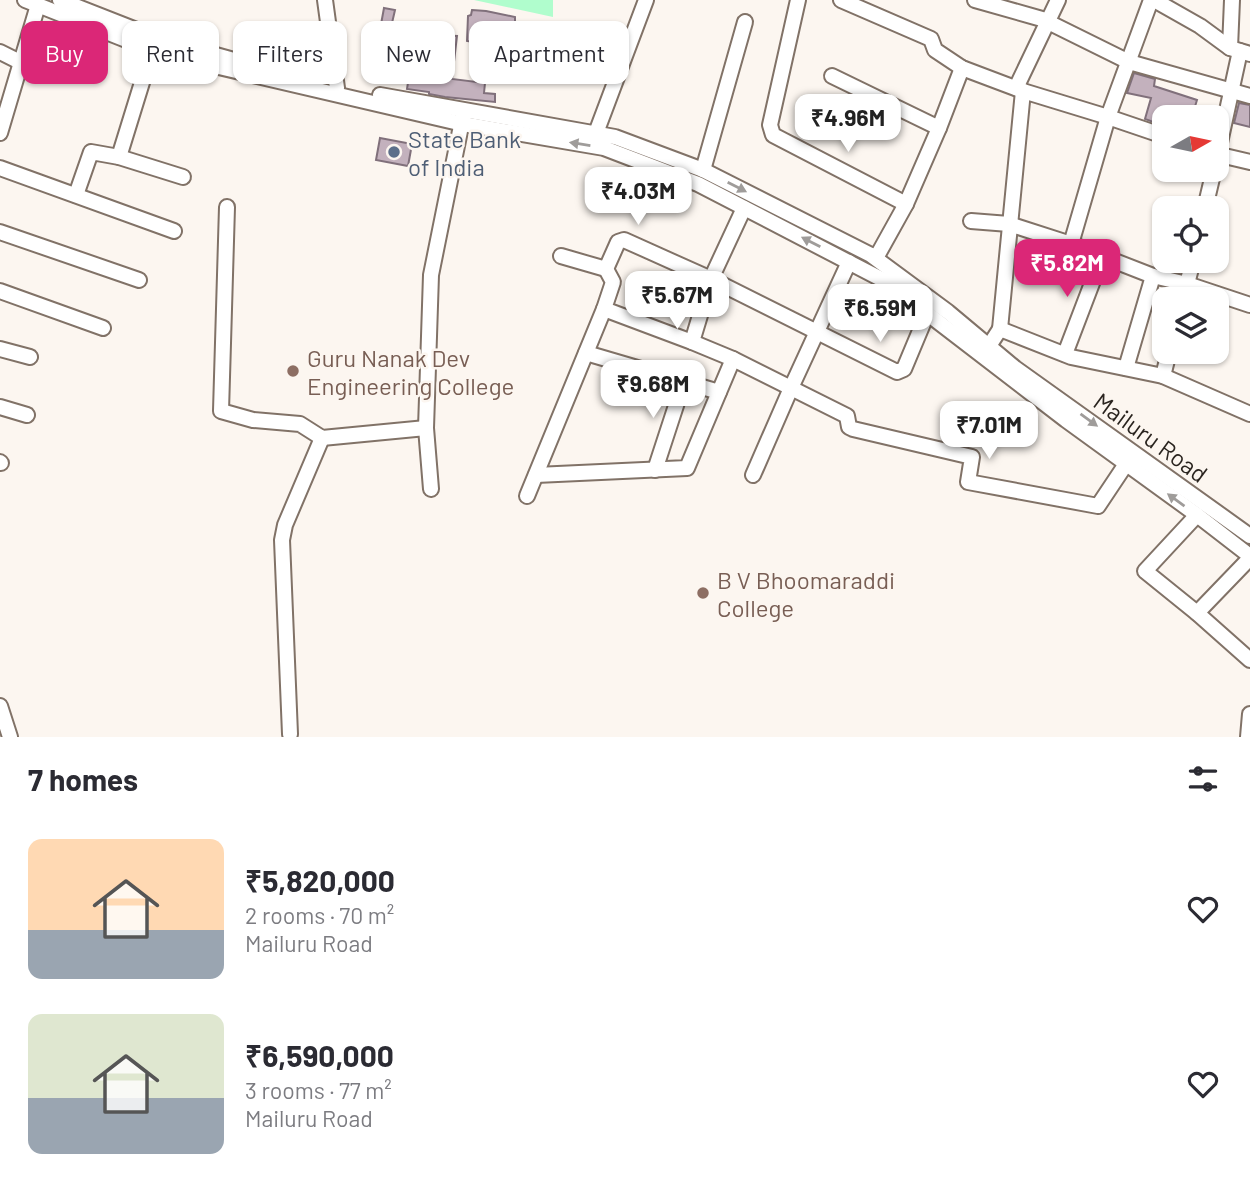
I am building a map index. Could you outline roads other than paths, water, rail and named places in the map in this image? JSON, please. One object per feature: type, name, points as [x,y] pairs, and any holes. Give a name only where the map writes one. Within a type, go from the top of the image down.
[{"type":"street","name":"Mailuru Road","points":[[60,0],[180,45],[337,88],[463,117],[596,133],[635,143],[703,170],[876,258],[1016,368],[1250,536]]},
{"type":"street","points":[[324,0],[337,88]]},
{"type":"street","points":[[596,133],[646,0]]},
{"type":"street","points":[[798,0],[770,125],[773,135],[906,204]]},
{"type":"street","points":[[975,0],[1048,22],[1129,62],[1250,96]]},
{"type":"street","points":[[989,346],[1000,329],[1019,89],[1058,0]]},
{"type":"street","points":[[1071,244],[1108,117],[1153,0],[1240,51]]},
{"type":"street","points":[[1229,106],[1240,51],[1231,0]]},
{"type":"street","points":[[849,2],[931,39],[936,50],[962,68],[1152,132]]},
{"type":"street","points":[[0,133],[3,108],[20,62],[31,3],[122,38]]},
{"type":"street","points":[[703,170],[745,22]]},
{"type":"street","points":[[0,52],[20,62]]},
{"type":"street","points":[[219,64],[611,149],[686,179],[885,281],[1250,557],[1197,613]]},
{"type":"street","points":[[876,258],[906,204],[962,68]]},
{"type":"street","points":[[832,76],[939,128]]},
{"type":"street","points":[[119,157],[142,84]]},
{"type":"street","points":[[431,489],[426,428],[431,275],[463,117]]},
{"type":"street","points":[[76,195],[89,153],[92,152],[119,157],[183,177]]},
{"type":"street","points":[[1229,158],[1250,162]]},
{"type":"street","points":[[0,168],[174,231]]},
{"type":"street","points":[[227,207],[221,411],[253,420],[300,424],[322,438],[426,428]]},
{"type":"street","points":[[692,342],[711,279],[744,208]]},
{"type":"street","points":[[971,221],[1009,224],[1071,244],[1153,276],[1250,305]]},
{"type":"street","points":[[0,232],[139,280]]},
{"type":"street","points":[[606,269],[618,242],[624,240],[711,279],[900,372],[904,369],[927,314]]},
{"type":"street","points":[[527,496],[613,282],[606,269],[561,256]]},
{"type":"street","points":[[1065,354],[1102,257]]},
{"type":"street","points":[[753,475],[849,262]]},
{"type":"street","points":[[1186,287],[1189,273]]},
{"type":"street","points":[[1126,368],[1153,276]]},
{"type":"street","points":[[0,291],[103,328]]},
{"type":"street","points":[[604,309],[733,359],[847,416],[849,427],[853,429],[972,457],[968,482],[1098,506],[1126,464]]},
{"type":"street","points":[[1000,329],[1065,354],[1163,376],[1250,414]]},
{"type":"street","points":[[0,349],[30,357]]},
{"type":"street","points":[[586,353],[719,392]]},
{"type":"street","points":[[536,475],[687,468],[733,359]]},
{"type":"street","points":[[1163,376],[1166,364]]},
{"type":"street","points":[[655,470],[684,381]]},
{"type":"street","points":[[0,407],[27,415]]},
{"type":"street","points":[[290,734],[282,540],[285,525],[322,438]]},
{"type":"street","points":[[1197,515],[1145,571],[1250,660]]},
{"type":"street","points":[[0,706],[10,737]]},
{"type":"street","points":[[1248,737],[1250,715]]},
{"type":"place","name":"State Bank of India","points":[[394,152]]},
{"type":"place","name":"Guru Nanak Dev Engineering College","points":[[293,371]]},
{"type":"place","name":"B V Bhoomaraddi College","points":[[703,593]]}]
